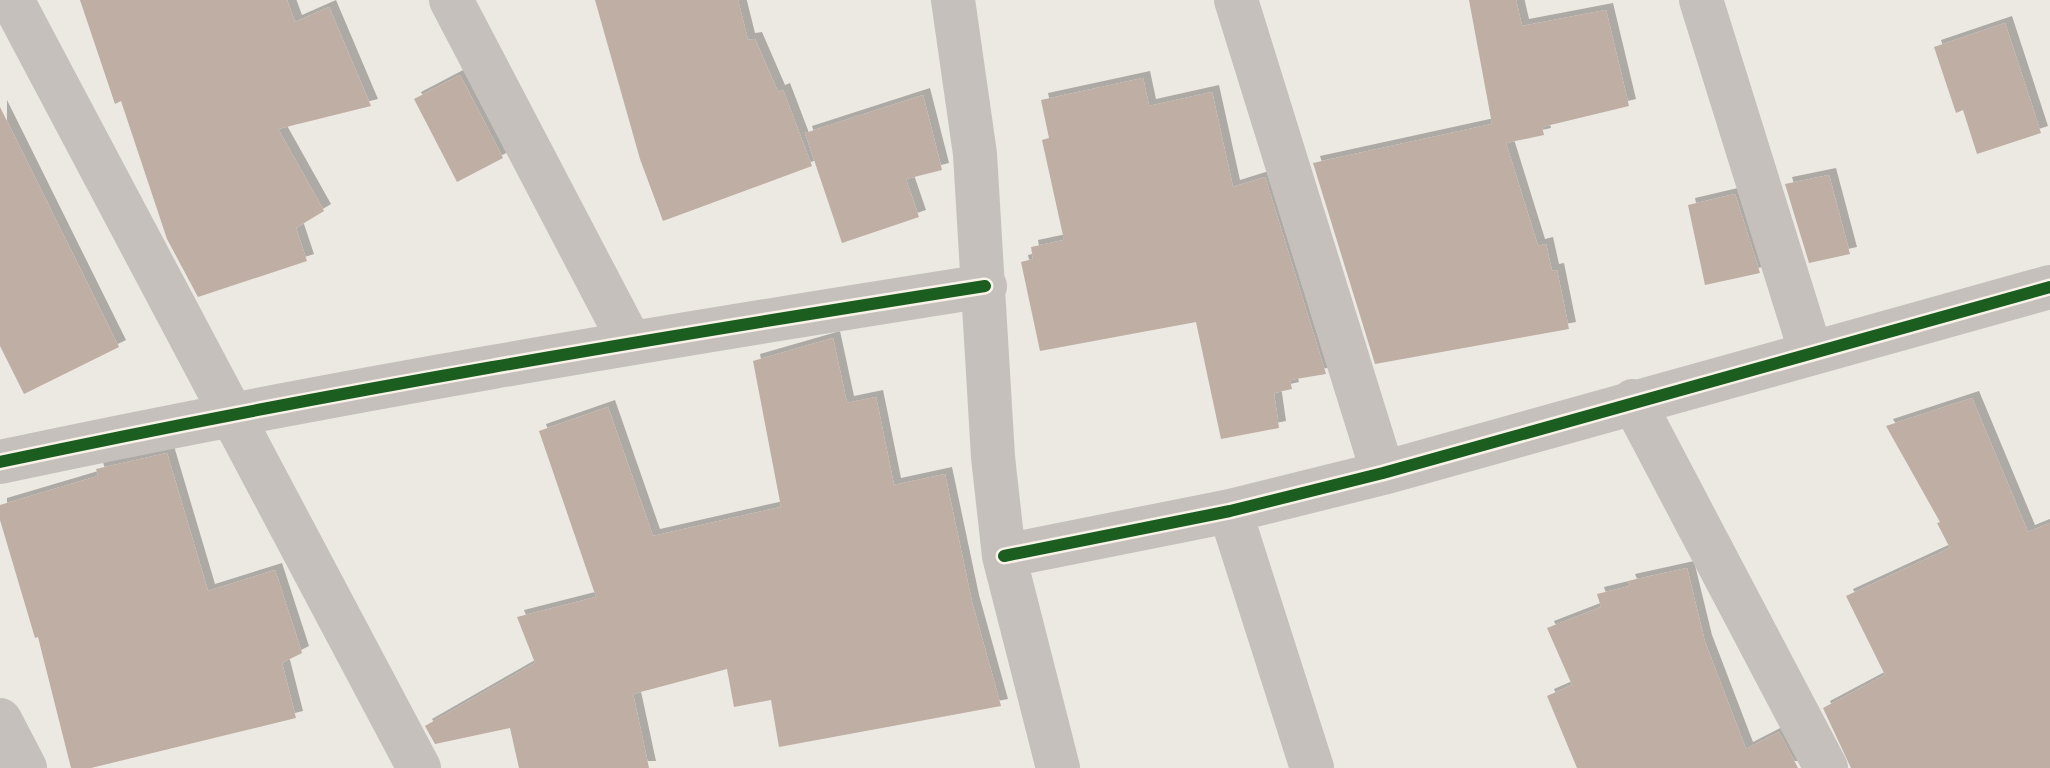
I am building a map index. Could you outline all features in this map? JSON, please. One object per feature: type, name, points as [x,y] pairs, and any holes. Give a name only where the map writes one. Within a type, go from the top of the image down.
[{"type":"street","points":[[12,0],[419,768]]},
{"type":"street","points":[[451,0],[630,342]]},
{"type":"street","points":[[953,0],[975,154],[993,457],[1004,556],[1058,768]]},
{"type":"street","points":[[1236,0],[1383,473]]},
{"type":"street","points":[[1701,0],[1811,353]]},
{"type":"street","points":[[0,462],[229,413],[630,342],[985,286]]},
{"type":"street","points":[[1004,556],[1230,511],[1383,473],[2050,287]]},
{"type":"street","points":[[1633,401],[1826,768]]},
{"type":"street","points":[[1230,511],[1312,768]]},
{"type":"street","points":[[0,720],[25,768]]},
{"type":"building","points":[[80,0],[287,0],[295,22],[329,7],[371,106],[278,129],[324,211],[296,228],[307,261],[198,297],[167,239],[121,101],[115,104]]},
{"type":"building","points":[[595,0],[738,0],[748,40],[755,39],[778,92],[783,90],[812,166],[663,221],[640,159]]},
{"type":"building","points":[[1469,0],[1516,0],[1522,26],[1606,10],[1629,106],[1542,127],[1544,135],[1506,143],[1538,246],[1546,244],[1552,271],[1557,270],[1569,329],[1375,364],[1313,163],[1492,124]]},
{"type":"building","points":[[2005,23],[2041,133],[1977,154],[1963,110],[1956,113],[1934,47]]},
{"type":"building","points":[[460,75],[503,158],[457,182],[414,99]]},
{"type":"building","points":[[1143,78],[1149,106],[1212,92],[1233,187],[1265,177],[1326,374],[1290,380],[1292,389],[1274,393],[1279,428],[1221,439],[1196,322],[1040,351],[1021,262],[1033,259],[1031,247],[1064,240],[1042,140],[1049,138],[1041,100]]},
{"type":"building","points":[[923,95],[942,170],[906,179],[919,217],[842,243],[805,133]]},
{"type":"building","points":[[0,107],[119,347],[24,394],[0,346]]},
{"type":"building","points":[[1829,175],[1850,254],[1809,263],[1785,184]]},
{"type":"building","points":[[1735,194],[1760,273],[1705,285],[1688,205]]},
{"type":"building","points":[[833,338],[847,403],[876,397],[894,485],[945,474],[972,602],[1001,706],[779,747],[771,700],[734,707],[727,669],[633,694],[649,768],[519,768],[510,728],[435,744],[425,726],[535,663],[517,617],[596,597],[539,431],[608,407],[653,536],[781,507],[753,361]]},
{"type":"building","points":[[1972,398],[2028,532],[2050,523],[2050,768],[1851,768],[1823,708],[1885,675],[1846,596],[1950,548],[1937,523],[1940,522],[1886,426]]},
{"type":"building","points":[[167,453],[208,591],[275,570],[302,653],[282,663],[296,718],[91,768],[71,768],[38,637],[35,638],[0,520],[0,505],[98,476],[96,469]]},
{"type":"building","points":[[1687,568],[1705,642],[1746,749],[1779,732],[1798,768],[1577,768],[1547,696],[1572,685],[1547,628],[1601,607],[1597,594],[1630,586],[1628,581]]},
{"type":"cycle path","points":[[0,462],[245,412],[491,367],[985,286]]},
{"type":"cycle path","points":[[1004,556],[1230,511],[1383,473],[2050,287]]}]
